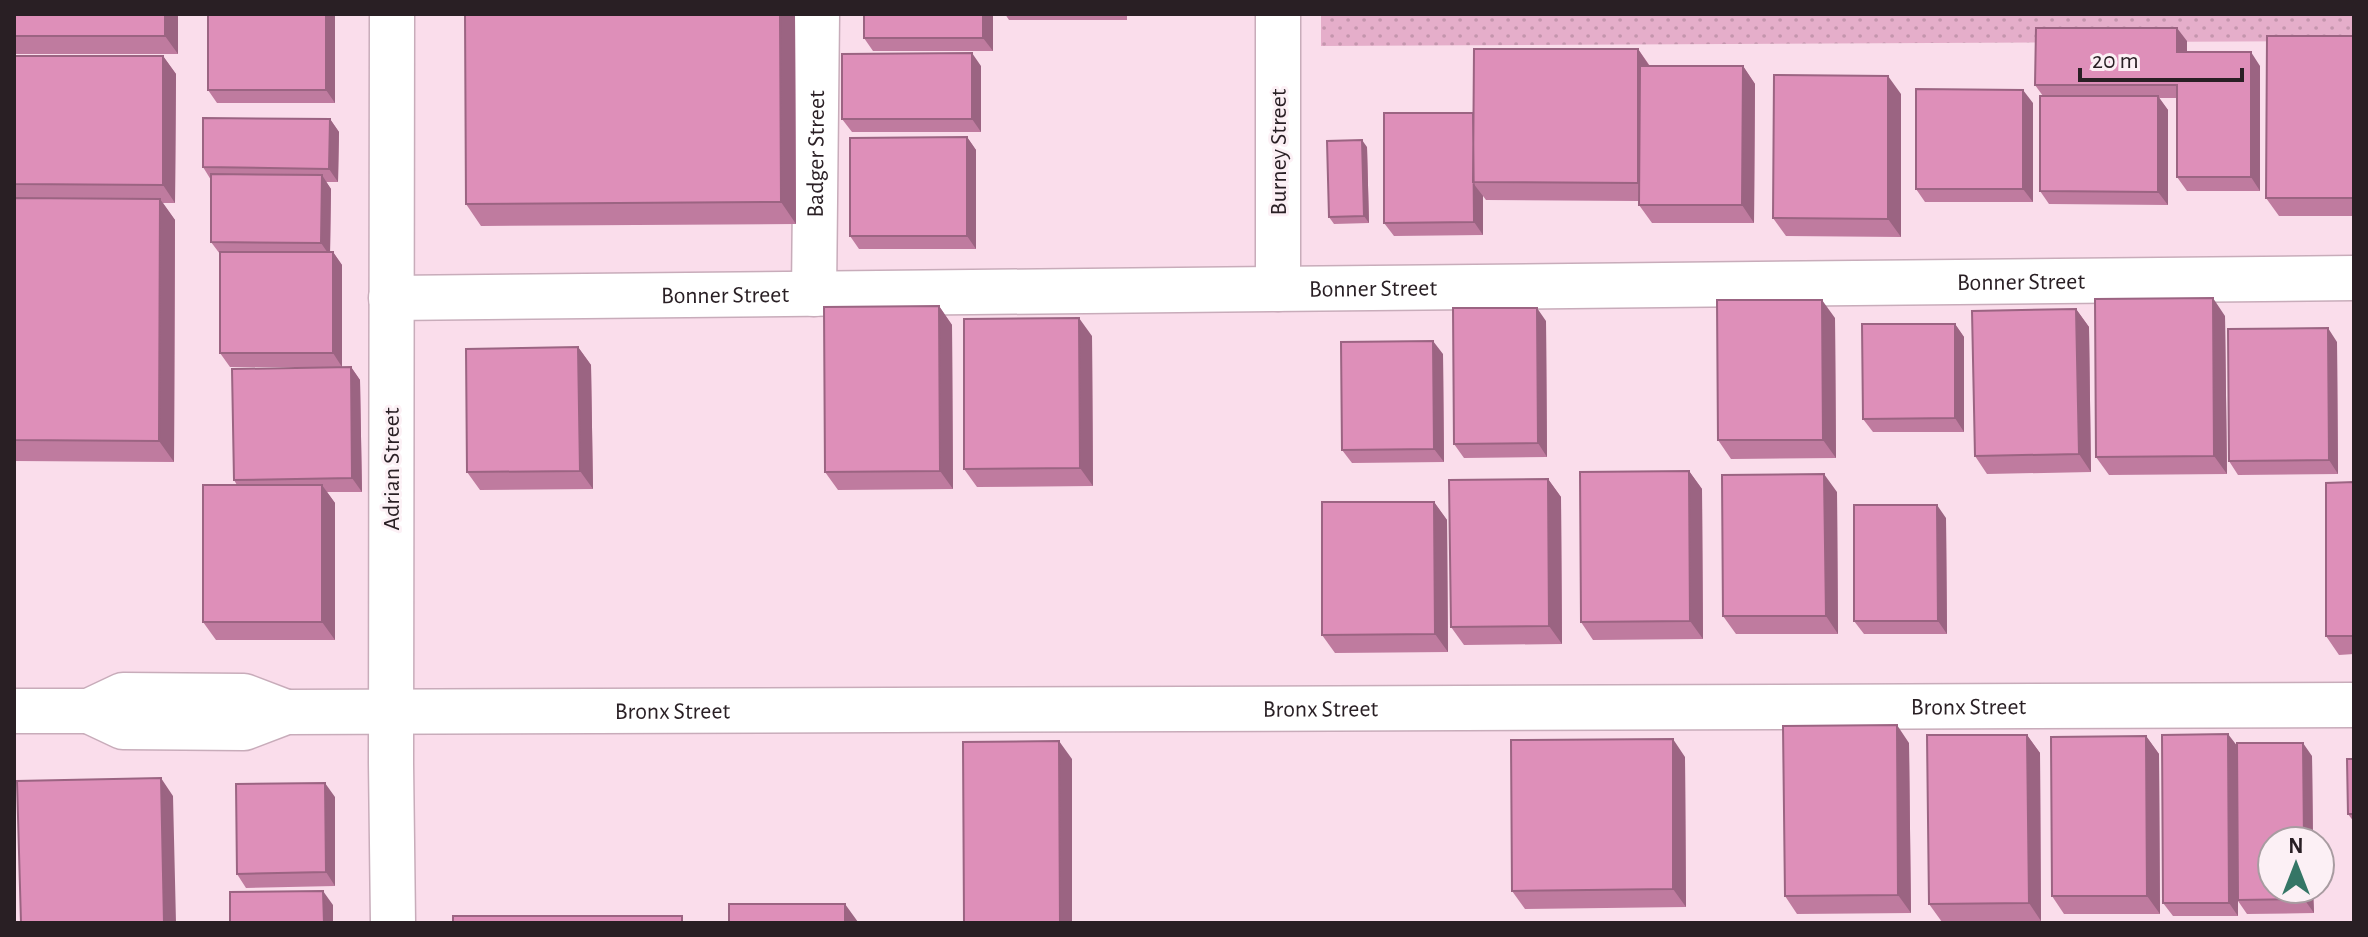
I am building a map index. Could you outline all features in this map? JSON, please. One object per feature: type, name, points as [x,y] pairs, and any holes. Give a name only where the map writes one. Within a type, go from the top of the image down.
[{"type":"street","name":"Adrian Street","points":[[392,14],[393,923]]},
{"type":"street","name":"Badger Street","points":[[814,294],[817,14]]},
{"type":"street","name":"Burney Street","points":[[1278,14],[1278,289]]},
{"type":"street","name":"Bonner Street","points":[[391,298],[2354,278]]},
{"type":"street","name":"Bronx Street","points":[[14,711],[89,711],[123,727],[244,728],[286,712],[2354,705]]},
{"type":"shaded area","points":[[1321,14],[2354,14],[2354,41],[1321,46]]},
{"type":"building","points":[[14,14],[165,14],[165,36],[14,36]]},
{"type":"building","points":[[208,14],[326,14],[326,90],[208,90]]},
{"type":"building","points":[[465,14],[780,14],[781,202],[466,204]]},
{"type":"building","points":[[864,14],[983,14],[983,38],[864,38]]},
{"type":"building","points":[[2036,28],[2177,28],[2177,52],[2251,52],[2251,177],[2177,177],[2177,85],[2035,85]]},
{"type":"building","points":[[2267,36],[2354,36],[2354,198],[2266,198]]},
{"type":"building","points":[[1474,49],[1638,49],[1638,183],[1473,182]]},
{"type":"building","points":[[972,53],[972,119],[842,119],[842,54]]},
{"type":"building","points":[[14,56],[163,56],[163,185],[14,184]]},
{"type":"building","points":[[1640,66],[1743,66],[1742,205],[1639,205]]},
{"type":"building","points":[[1774,75],[1888,76],[1888,219],[1773,218]]},
{"type":"building","points":[[1916,89],[2023,90],[2023,189],[1916,189]]},
{"type":"building","points":[[2040,96],[2158,96],[2158,192],[2040,191]]},
{"type":"building","points":[[1384,113],[1473,113],[1474,222],[1384,223]]},
{"type":"building","points":[[203,118],[330,119],[329,169],[203,167]]},
{"type":"building","points":[[967,137],[967,236],[850,236],[850,138]]},
{"type":"building","points":[[1362,140],[1364,216],[1329,217],[1327,141]]},
{"type":"building","points":[[211,174],[322,175],[321,243],[211,242]]},
{"type":"building","points":[[14,198],[160,199],[159,441],[14,440]]},
{"type":"building","points":[[220,252],[333,252],[333,353],[220,353]]},
{"type":"building","points":[[2213,298],[2214,456],[2096,457],[2095,299]]},
{"type":"building","points":[[1717,300],[1822,300],[1823,440],[1718,440]]},
{"type":"building","points":[[939,306],[940,471],[825,472],[824,307]]},
{"type":"building","points":[[1453,308],[1537,308],[1538,443],[1454,444]]},
{"type":"building","points":[[2076,309],[2079,454],[1975,456],[1972,311]]},
{"type":"building","points":[[1079,318],[1080,468],[964,469],[964,319]]},
{"type":"building","points":[[1862,324],[1955,324],[1955,418],[1863,419]]},
{"type":"building","points":[[2328,328],[2329,460],[2229,461],[2228,329]]},
{"type":"building","points":[[1433,341],[1434,449],[1342,450],[1341,342]]},
{"type":"building","points":[[578,347],[580,471],[467,472],[466,349]]},
{"type":"building","points":[[351,367],[352,478],[234,480],[232,369]]},
{"type":"building","points":[[1689,471],[1690,621],[1581,622],[1580,472]]},
{"type":"building","points":[[1824,474],[1826,616],[1723,616],[1722,475]]},
{"type":"building","points":[[1548,479],[1549,626],[1451,627],[1449,480]]},
{"type":"building","points":[[2354,482],[2354,636],[2326,636],[2326,483]]},
{"type":"building","points":[[203,485],[322,485],[322,622],[203,622]]},
{"type":"building","points":[[1322,502],[1434,502],[1435,634],[1322,635]]},
{"type":"building","points":[[1854,505],[1937,505],[1938,621],[1854,621]]},
{"type":"building","points":[[1897,725],[1898,895],[1785,896],[1783,726]]},
{"type":"building","points":[[2228,734],[2229,903],[2163,903],[2162,735]]},
{"type":"building","points":[[1927,735],[2027,735],[2029,903],[1929,904]]},
{"type":"building","points":[[2146,736],[2147,896],[2052,896],[2051,737]]},
{"type":"building","points":[[1673,739],[1673,889],[1512,891],[1511,740]]},
{"type":"building","points":[[1059,741],[1060,923],[964,923],[963,742]]},
{"type":"building","points":[[2237,743],[2303,743],[2304,825],[2256,825],[2256,900],[2238,900]]},
{"type":"building","points":[[2347,759],[2354,759],[2354,814],[2348,814]]},
{"type":"building","points":[[161,778],[164,923],[21,923],[17,781]]},
{"type":"building","points":[[325,783],[326,872],[237,874],[236,784]]},
{"type":"building","points":[[323,891],[324,923],[230,923],[230,892]]},
{"type":"building","points":[[729,904],[845,904],[845,923],[729,923]]},
{"type":"building","points":[[453,916],[682,916],[682,923],[453,923]]}]
